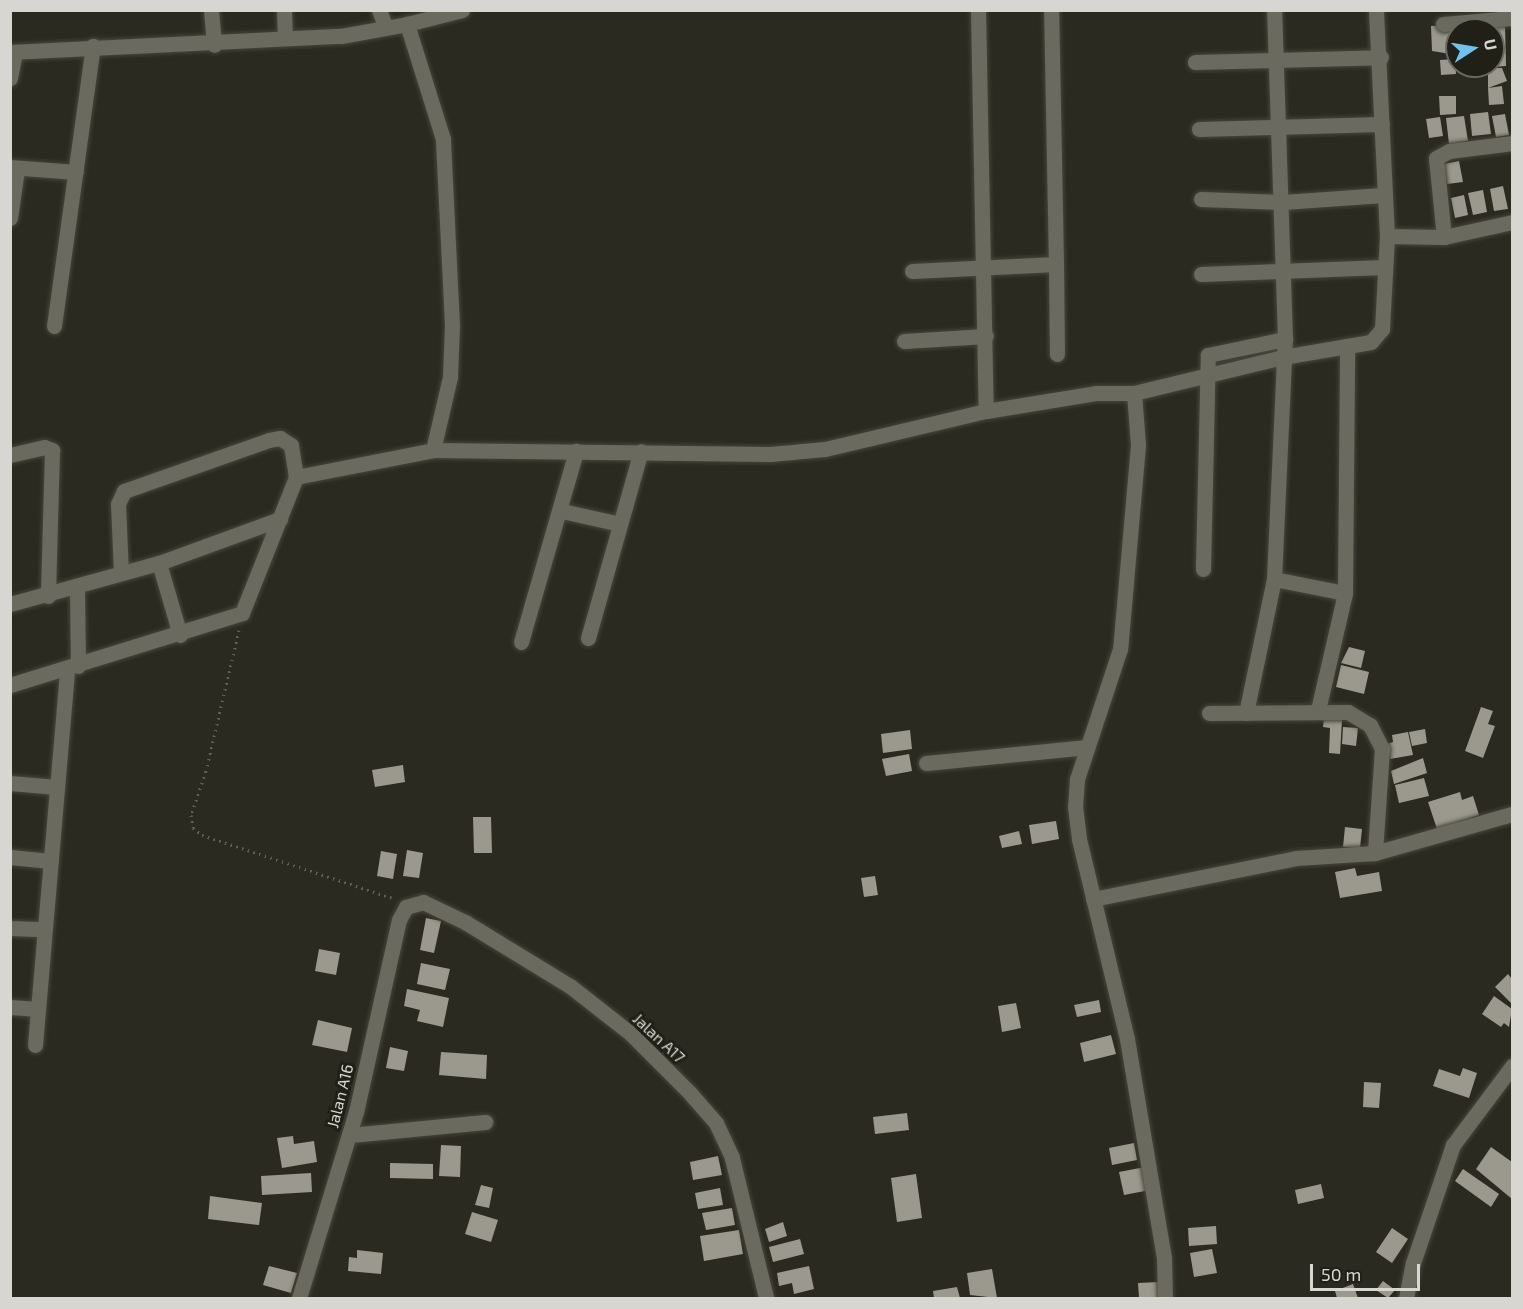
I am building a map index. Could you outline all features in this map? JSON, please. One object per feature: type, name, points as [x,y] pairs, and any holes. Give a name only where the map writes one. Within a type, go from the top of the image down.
[{"type":"street","points":[[211,10],[213,45]]},
{"type":"street","points":[[284,10],[285,36]]},
{"type":"street","points":[[379,10],[386,28]]},
{"type":"street","points":[[10,78],[13,52],[93,46],[213,45],[285,36],[340,36],[407,24],[462,10]]},
{"type":"street","points":[[978,10],[985,270],[986,411]]},
{"type":"street","points":[[1051,10],[1057,354]]},
{"type":"street","points":[[1246,713],[1274,579],[1282,357],[1285,339],[1283,202],[1274,10]]},
{"type":"street","points":[[296,477],[433,450],[770,454],[825,449],[986,411],[1096,393],[1134,393],[1204,378],[1282,357],[1379,338],[1387,236],[1383,195],[1382,57],[1376,10]]},
{"type":"street","points":[[1443,24],[1512,18]]},
{"type":"street","points":[[407,24],[443,139],[453,325],[450,377],[433,450]]},
{"type":"street","points":[[54,326],[93,46]]},
{"type":"street","points":[[1195,62],[1382,57]]},
{"type":"street","points":[[1199,129],[1279,129],[1382,124]]},
{"type":"street","points":[[1444,237],[1436,158],[1449,152],[1512,142]]},
{"type":"street","points":[[10,218],[14,168],[76,172]]},
{"type":"street","points":[[1201,199],[1283,202],[1383,195]]},
{"type":"street","points":[[1387,236],[1444,237],[1512,222]]},
{"type":"street","points":[[912,272],[985,270],[1056,264]]},
{"type":"street","points":[[1201,274],[1384,267]]},
{"type":"street","points":[[904,341],[986,336]]},
{"type":"street","points":[[1203,569],[1204,378],[1211,351],[1285,339]]},
{"type":"street","points":[[1318,710],[1345,593],[1347,346]]},
{"type":"street","points":[[1134,393],[1138,445],[1120,649],[1077,779],[1075,806],[1093,899],[1127,1039],[1164,1258],[1165,1299]]},
{"type":"street","points":[[10,685],[73,668],[242,613],[296,477],[291,445],[280,438],[124,491],[118,504],[121,573]]},
{"type":"street","points":[[10,455],[44,447],[52,450],[48,596]]},
{"type":"street","points":[[521,642],[562,511],[576,451]]},
{"type":"street","points":[[588,638],[641,452]]},
{"type":"street","points":[[562,511],[620,524]]},
{"type":"street","points":[[10,604],[48,596],[159,563],[280,519]]},
{"type":"street","points":[[159,563],[180,634]]},
{"type":"street","points":[[1274,579],[1345,593]]},
{"type":"street","points":[[35,1044],[43,929],[57,787],[73,668],[77,588]]},
{"type":"street","points":[[1209,713],[1318,710],[1348,712],[1377,733],[1382,749],[1375,853]]},
{"type":"street","points":[[926,763],[1087,747]]},
{"type":"street","points":[[10,783],[57,787]]},
{"type":"street","points":[[1093,899],[1296,858],[1375,853],[1512,814]]},
{"type":"street","points":[[10,857],[51,861]]},
{"type":"street","name":"Jalan A16","points":[[299,1299],[350,1135],[399,920],[411,904]]},
{"type":"street","name":"Jalan A17","points":[[411,904],[435,905],[570,986],[630,1033],[689,1092],[716,1123],[732,1158],[766,1299]]},
{"type":"street","points":[[10,927],[43,929]]},
{"type":"street","points":[[10,1007],[38,1009]]},
{"type":"street","points":[[1406,1299],[1416,1252],[1453,1145],[1512,1066]]},
{"type":"street","points":[[350,1135],[485,1122]]},
{"type":"path","points":[[242,613],[206,771],[191,815],[193,828],[202,835],[411,904]]},
{"type":"building","points":[[1445,25],[1445,53],[1432,51],[1431,26]]},
{"type":"building","points":[[1440,60],[1445,60],[1445,75],[1441,75]]},
{"type":"building","points":[[1505,76],[1507,81],[1488,88],[1488,78],[1505,78]]},
{"type":"building","points":[[1502,86],[1504,104],[1489,105],[1488,88]]},
{"type":"building","points":[[1439,96],[1456,96],[1456,114],[1440,115]]},
{"type":"building","points":[[1488,112],[1491,134],[1472,136],[1470,114]]},
{"type":"building","points":[[1505,114],[1509,135],[1496,137],[1492,116]]},
{"type":"building","points":[[1464,116],[1468,141],[1449,144],[1446,118]]},
{"type":"building","points":[[1440,117],[1443,136],[1429,138],[1426,119]]},
{"type":"building","points":[[1459,161],[1463,182],[1447,184],[1444,164]]},
{"type":"building","points":[[1503,186],[1508,209],[1494,211],[1490,189]]},
{"type":"building","points":[[1483,190],[1487,212],[1473,215],[1468,193]]},
{"type":"building","points":[[1464,195],[1468,215],[1455,218],[1451,198]]},
{"type":"building","points":[[1349,647],[1365,651],[1361,668],[1341,663]]},
{"type":"building","points":[[1341,665],[1369,672],[1364,694],[1336,687]]},
{"type":"building","points":[[1481,707],[1493,711],[1488,724],[1495,726],[1483,758],[1465,751]]},
{"type":"building","points":[[1324,719],[1342,720],[1340,754],[1329,753],[1330,728],[1323,727]]},
{"type":"building","points":[[1343,727],[1358,728],[1356,746],[1342,744]]},
{"type":"building","points":[[1425,729],[1427,743],[1412,746],[1409,732]]},
{"type":"building","points":[[910,730],[912,749],[883,753],[881,734]]},
{"type":"building","points":[[1408,732],[1413,755],[1390,759],[1387,744],[1393,742],[1392,735]]},
{"type":"building","points":[[909,754],[912,771],[886,776],[882,759]]},
{"type":"building","points":[[1423,758],[1427,773],[1394,784],[1391,771]]},
{"type":"building","points":[[403,765],[405,782],[375,787],[372,770]]},
{"type":"building","points":[[1424,778],[1429,796],[1399,803],[1395,785]]},
{"type":"building","points":[[1460,792],[1462,800],[1473,796],[1479,815],[1437,829],[1428,802]]},
{"type":"building","points":[[473,817],[491,817],[492,853],[474,853]]},
{"type":"building","points":[[1056,821],[1059,839],[1032,844],[1029,825]]},
{"type":"building","points":[[1345,827],[1362,829],[1360,848],[1343,847]]},
{"type":"building","points":[[1019,831],[1022,844],[1002,848],[999,836]]},
{"type":"building","points":[[407,850],[423,853],[419,878],[403,876]]},
{"type":"building","points":[[381,851],[397,854],[393,879],[377,876]]},
{"type":"building","points":[[1355,868],[1357,876],[1379,872],[1382,891],[1340,898],[1335,872]]},
{"type":"building","points":[[875,876],[878,895],[864,897],[861,878]]},
{"type":"building","points":[[426,918],[441,921],[434,953],[420,950]]},
{"type":"building","points":[[319,949],[340,953],[336,975],[315,971]]},
{"type":"building","points":[[421,963],[450,969],[445,990],[417,984]]},
{"type":"building","points":[[1508,974],[1512,979],[1512,1004],[1495,987]]},
{"type":"building","points":[[407,989],[449,998],[443,1027],[417,1021],[420,1010],[404,1006]]},
{"type":"building","points":[[1494,996],[1512,1009],[1509,1027],[1504,1023],[1501,1027],[1482,1014]]},
{"type":"building","points":[[1099,1000],[1101,1012],[1077,1017],[1074,1005]]},
{"type":"building","points":[[1016,1003],[1021,1028],[1002,1032],[998,1006]]},
{"type":"building","points":[[318,1020],[352,1028],[347,1052],[312,1045]]},
{"type":"building","points":[[1111,1035],[1116,1054],[1084,1062],[1080,1043]]},
{"type":"building","points":[[390,1047],[408,1051],[404,1071],[386,1068]]},
{"type":"building","points":[[441,1052],[487,1055],[486,1079],[439,1075]]},
{"type":"building","points":[[1463,1068],[1477,1073],[1469,1098],[1433,1086],[1439,1069],[1460,1076]]},
{"type":"building","points":[[1364,1082],[1381,1083],[1379,1108],[1363,1107]]},
{"type":"building","points":[[907,1113],[909,1130],[875,1134],[873,1117]]},
{"type":"building","points":[[293,1136],[294,1144],[314,1141],[317,1162],[282,1168],[277,1138]]},
{"type":"building","points":[[1134,1143],[1137,1160],[1112,1165],[1109,1148]]},
{"type":"building","points":[[441,1145],[461,1146],[460,1177],[439,1176]]},
{"type":"building","points":[[1491,1147],[1512,1162],[1512,1199],[1476,1169]]},
{"type":"building","points":[[718,1156],[722,1175],[693,1180],[690,1162]]},
{"type":"building","points":[[390,1163],[433,1164],[433,1179],[390,1178]]},
{"type":"building","points":[[1145,1167],[1150,1190],[1124,1195],[1119,1172]]},
{"type":"building","points":[[1463,1169],[1499,1194],[1491,1207],[1455,1181]]},
{"type":"building","points":[[311,1173],[312,1192],[262,1195],[261,1176]]},
{"type":"building","points":[[916,1174],[922,1218],[897,1222],[891,1178]]},
{"type":"building","points":[[1321,1184],[1324,1198],[1298,1204],[1295,1190]]},
{"type":"building","points":[[481,1185],[493,1188],[489,1208],[475,1205]]},
{"type":"building","points":[[720,1188],[723,1205],[698,1209],[695,1193]]},
{"type":"building","points":[[210,1196],[262,1203],[259,1225],[208,1219]]},
{"type":"building","points":[[732,1208],[735,1225],[706,1230],[702,1213]]},
{"type":"building","points":[[472,1212],[498,1220],[491,1242],[465,1234]]},
{"type":"building","points":[[783,1222],[787,1236],[769,1242],[765,1229]]},
{"type":"building","points":[[1216,1226],[1217,1244],[1189,1246],[1188,1228]]},
{"type":"building","points":[[1392,1228],[1408,1239],[1392,1263],[1376,1252]]},
{"type":"building","points":[[739,1230],[743,1254],[704,1261],[700,1236]]},
{"type":"building","points":[[800,1239],[804,1254],[773,1262],[769,1247]]},
{"type":"building","points":[[1212,1249],[1217,1273],[1194,1277],[1190,1253]]},
{"type":"building","points":[[357,1250],[383,1253],[381,1274],[348,1271],[349,1257],[357,1258]]},
{"type":"building","points":[[269,1266],[297,1273],[291,1293],[263,1285]]},
{"type":"building","points":[[809,1266],[814,1289],[794,1294],[792,1283],[779,1286],[777,1273]]},
{"type":"building","points":[[992,1269],[997,1298],[970,1295],[967,1273]]},
{"type":"building","points":[[1383,1281],[1395,1290],[1388,1298],[1376,1290]]},
{"type":"building","points":[[1159,1282],[1160,1298],[1139,1298],[1138,1283]]},
{"type":"building","points":[[1353,1284],[1358,1298],[1337,1298],[1335,1291]]},
{"type":"building","points":[[957,1287],[960,1298],[934,1298],[933,1291]]}]
